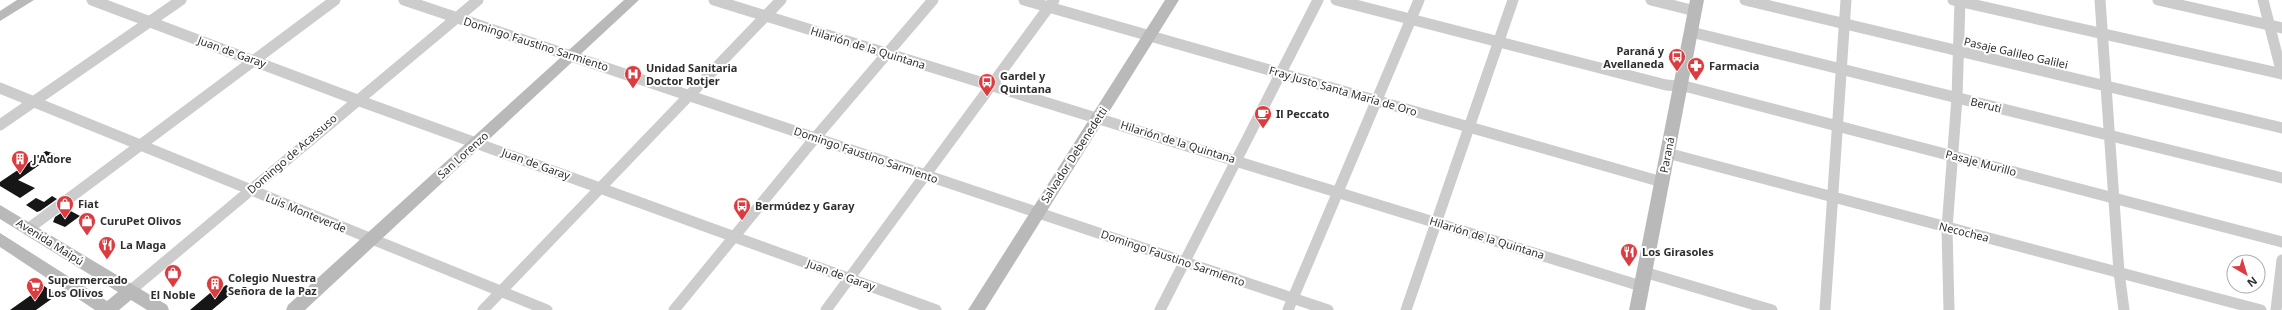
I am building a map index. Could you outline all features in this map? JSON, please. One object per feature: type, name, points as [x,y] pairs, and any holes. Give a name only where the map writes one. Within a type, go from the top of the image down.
[{"type":"street","points":[[0,17],[27,0]]},
{"type":"street","name":"Juan de Garay","points":[[92,0],[360,101],[478,142],[936,310]]},
{"type":"street","points":[[0,125],[181,0]]},
{"type":"street","points":[[108,310],[2,244],[28,229],[335,0]]},
{"type":"street","name":"Domingo Faustino Sarmiento","points":[[404,0],[1328,310]]},
{"type":"street","name":"Domingo de Acassuso","points":[[108,310],[348,107],[360,101],[456,17],[478,0]]},
{"type":"street","name":"San Lorenzo","points":[[294,310],[632,0]]},
{"type":"street","name":"Hilarión de la Quintana","points":[[714,0],[1437,222],[1738,305],[1772,310]]},
{"type":"street","points":[[483,310],[688,95],[781,0]]},
{"type":"street","points":[[674,310],[815,138],[933,0]]},
{"type":"street","name":"Fray Justo Santa María de Oro","points":[[1024,0],[1051,3],[1148,36],[1662,182]]},
{"type":"street","name":"Salvador Debenedetti","points":[[976,310],[1172,0]]},
{"type":"street","points":[[1160,310],[1318,0]]},
{"type":"street","name":"Pasaje Murillo","points":[[1336,0],[1666,85],[1680,86],[1838,125],[2282,242]]},
{"type":"street","points":[[1288,310],[1419,0]]},
{"type":"street","points":[[1406,310],[1513,0]]},
{"type":"street","points":[[1651,0],[1696,5]]},
{"type":"street","name":"Pasaje Galileo Galilei","points":[[1745,0],[2282,128]]},
{"type":"street","points":[[1825,310],[1846,0]]},
{"type":"street","points":[[1949,310],[1947,228],[1951,155],[1957,98],[1957,0],[2282,74],[2263,0]]},
{"type":"street","points":[[2100,0],[2119,272],[2124,310]]},
{"type":"street","points":[[2158,0],[2282,28]]},
{"type":"street","points":[[826,310],[1051,3]]},
{"type":"street","name":"Paraná","points":[[1636,310],[1696,5]]},
{"type":"street","name":"Beruti","points":[[1691,32],[2110,137],[2282,178]]},
{"type":"street","name":"Luis Monteverde","points":[[0,88],[546,310]]},
{"type":"street","name":"Necochea","points":[[1667,153],[2261,310]]},
{"type":"street","name":"Avenida Maipú","points":[[0,211],[161,310]]},
{"type":"street","points":[[2276,310],[2282,260]]},
{"type":"building","name":"J'Adore","points":[[46,151],[55,154],[18,180],[35,188],[20,198],[0,186],[0,182]]},
{"type":"building","points":[[52,196],[57,199],[40,211],[37,212],[26,205],[36,198],[44,202]]},
{"type":"building","name":"Fiat","points":[[67,209],[80,216],[65,227],[53,222],[55,217]]},
{"type":"building","name":"Colegio Nuestra Señora de la Paz","points":[[226,285],[236,290],[212,310],[190,310],[216,288],[220,290]]},
{"type":"building","name":"Supermercado Los Olivos","points":[[44,286],[57,295],[36,310],[10,310]]},
{"type":"place","name":"Paraná y Avellaneda","points":[[1677,72]]},
{"type":"place","name":"Farmacia","points":[[1696,81]]},
{"type":"place","name":"Unidad Sanitaria Doctor Rotjer","points":[[633,89]]},
{"type":"place","name":"Gardel y Quintana","points":[[987,97]]},
{"type":"place","name":"Il Peccato","points":[[1263,129]]},
{"type":"place","name":"J'Adore","points":[[20,174]]},
{"type":"place","name":"Fiat","points":[[65,219]]},
{"type":"place","name":"Bermúdez y Garay","points":[[742,221]]},
{"type":"place","name":"CuruPet Olivos","points":[[87,236]]},
{"type":"place","name":"La Maga","points":[[107,260]]},
{"type":"place","name":"Los Girasoles","points":[[1629,267]]},
{"type":"place","name":"El Noble","points":[[173,288]]},
{"type":"place","name":"Colegio Nuestra Señora de la Paz","points":[[215,299]]},
{"type":"place","name":"Supermercado Los Olivos","points":[[35,301]]}]
